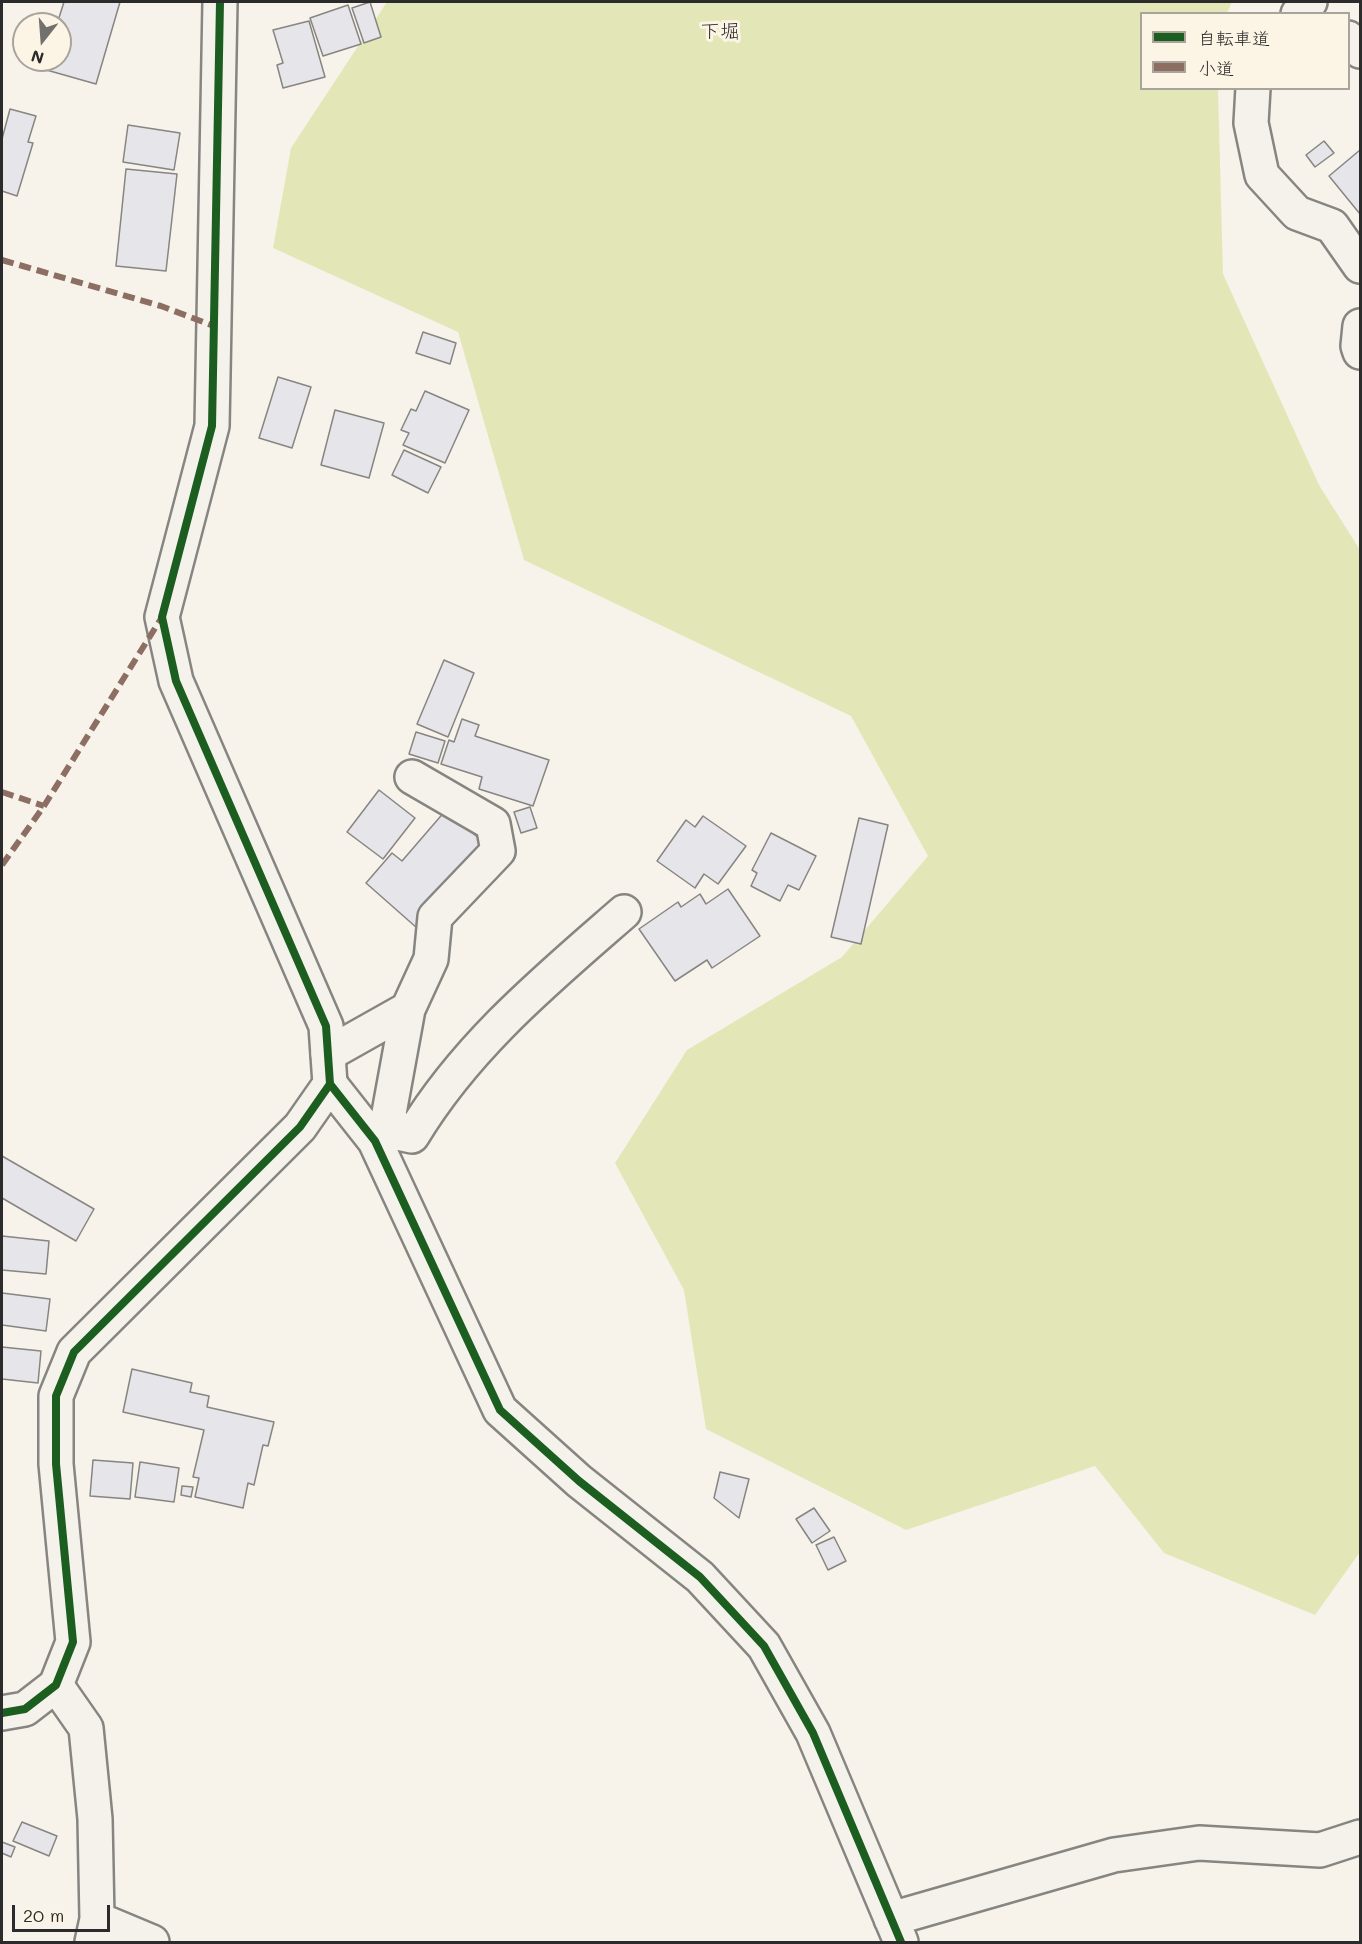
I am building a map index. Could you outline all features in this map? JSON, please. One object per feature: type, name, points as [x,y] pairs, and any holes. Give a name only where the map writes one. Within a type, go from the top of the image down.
[{"type":"street","points":[[220,2],[212,426],[162,617],[176,681],[326,1026],[329,1069],[375,1141],[500,1410],[579,1481],[700,1577],[764,1646],[813,1733],[896,1931],[1114,1855],[1199,1843],[1320,1850],[1360,1837]]},
{"type":"street","points":[[1253,90],[1251,123],[1262,175],[1297,213],[1332,226],[1360,266]]},
{"type":"street","points":[[1360,326],[1360,352]]},
{"type":"street","points":[[412,777],[493,824],[498,851],[435,917],[431,959],[408,1009],[389,1113],[393,1132],[412,1136],[433,1101],[494,1029],[624,912]]},
{"type":"street","points":[[2,1713],[25,1709],[56,1685],[73,1642],[56,1464],[56,1396],[74,1352],[300,1126],[329,1069],[408,1009]]},
{"type":"street","points":[[56,1685],[86,1728],[95,1819],[95,1931],[152,1942]]},
{"type":"green space","points":[[387,2],[1232,2],[1227,12],[1140,12],[1140,90],[1218,90],[1223,274],[1319,485],[1360,550],[1360,1552],[1315,1615],[1164,1553],[1095,1466],[906,1530],[706,1429],[684,1290],[615,1163],[687,1050],[842,957],[928,856],[851,716],[524,560],[458,332],[273,248],[291,148]]},
{"type":"building","points":[[64,2],[120,2],[96,84],[54,72],[72,72],[72,12],[61,12]]},
{"type":"building","points":[[370,2],[381,37],[364,43],[352,8]]},
{"type":"building","points":[[348,5],[361,44],[323,56],[310,18]]},
{"type":"building","points":[[309,21],[325,77],[283,88],[277,65],[283,63],[273,30]]},
{"type":"building","points":[[10,109],[36,116],[28,142],[33,143],[17,196],[2,191],[2,139]]},
{"type":"building","points":[[128,125],[180,133],[174,170],[123,162]]},
{"type":"building","points":[[1324,141],[1334,153],[1315,167],[1306,155]]},
{"type":"building","points":[[1360,150],[1360,214],[1329,176]]},
{"type":"building","points":[[126,169],[177,174],[166,271],[116,266]]},
{"type":"building","points":[[423,332],[456,343],[450,364],[416,353]]},
{"type":"building","points":[[278,377],[311,387],[292,448],[259,438]]},
{"type":"building","points":[[425,391],[469,410],[445,463],[403,445],[409,433],[401,430],[411,409],[416,411]]},
{"type":"building","points":[[335,410],[384,423],[369,478],[321,465]]},
{"type":"building","points":[[404,450],[441,467],[428,493],[392,475]]},
{"type":"building","points":[[444,660],[474,673],[448,737],[417,724]]},
{"type":"building","points":[[462,719],[479,725],[475,736],[549,760],[533,806],[479,789],[482,777],[441,764],[449,740],[454,742]]},
{"type":"building","points":[[416,732],[445,741],[438,763],[409,754]]},
{"type":"building","points":[[379,790],[415,818],[383,859],[347,832]]},
{"type":"building","points":[[530,807],[537,828],[521,833],[514,812]]},
{"type":"building","points":[[446,810],[489,847],[445,898],[437,890],[427,901],[435,908],[417,928],[366,883],[392,853],[402,861]]},
{"type":"building","points":[[703,816],[746,846],[718,884],[704,874],[695,888],[657,861],[686,820],[695,827]]},
{"type":"building","points":[[859,818],[888,825],[861,944],[831,937]]},
{"type":"building","points":[[771,833],[816,856],[799,890],[788,885],[780,901],[751,886],[757,873],[752,870]]},
{"type":"building","points":[[728,889],[760,936],[712,968],[707,960],[675,981],[639,929],[678,902],[681,907],[700,894],[706,904]]},
{"type":"building","points":[[2,1156],[94,1209],[76,1241],[2,1198]]},
{"type":"building","points":[[2,1236],[49,1241],[46,1274],[2,1270]]},
{"type":"building","points":[[2,1293],[50,1299],[46,1331],[2,1325]]},
{"type":"building","points":[[2,1347],[41,1351],[38,1383],[2,1379]]},
{"type":"building","points":[[132,1369],[192,1383],[190,1392],[209,1396],[207,1407],[274,1422],[268,1446],[263,1445],[254,1485],[248,1483],[243,1508],[195,1497],[199,1478],[193,1477],[204,1430],[123,1412]]},
{"type":"building","points":[[93,1460],[133,1463],[130,1499],[90,1496]]},
{"type":"building","points":[[140,1462],[179,1468],[174,1502],[135,1497]]},
{"type":"building","points":[[720,1472],[749,1479],[739,1518],[714,1498]]},
{"type":"building","points":[[182,1486],[193,1487],[191,1497],[181,1495]]},
{"type":"building","points":[[814,1508],[830,1531],[812,1543],[796,1519]]},
{"type":"building","points":[[834,1537],[846,1561],[828,1570],[816,1545]]},
{"type":"building","points":[[22,1822],[57,1836],[49,1856],[13,1841]]},
{"type":"building","points":[[2,1842],[15,1847],[11,1857],[2,1853]]},
{"type":"marked path","points":[[2,260],[161,306],[214,326]]},
{"type":"marked path","points":[[2,865],[44,806],[162,617]]},
{"type":"marked path","points":[[2,792],[44,806]]},
{"type":"cycle path","points":[[2,1713],[25,1709],[56,1685],[73,1642],[56,1464],[56,1396],[74,1352],[300,1127],[330,1084],[326,1026],[176,681],[162,617],[212,426],[220,2]]},
{"type":"cycle path","points":[[330,1084],[375,1141],[500,1410],[579,1481],[700,1577],[764,1646],[813,1733],[901,1942]]},
{"type":"district","name":"下堀","points":[[720,32]]}]
